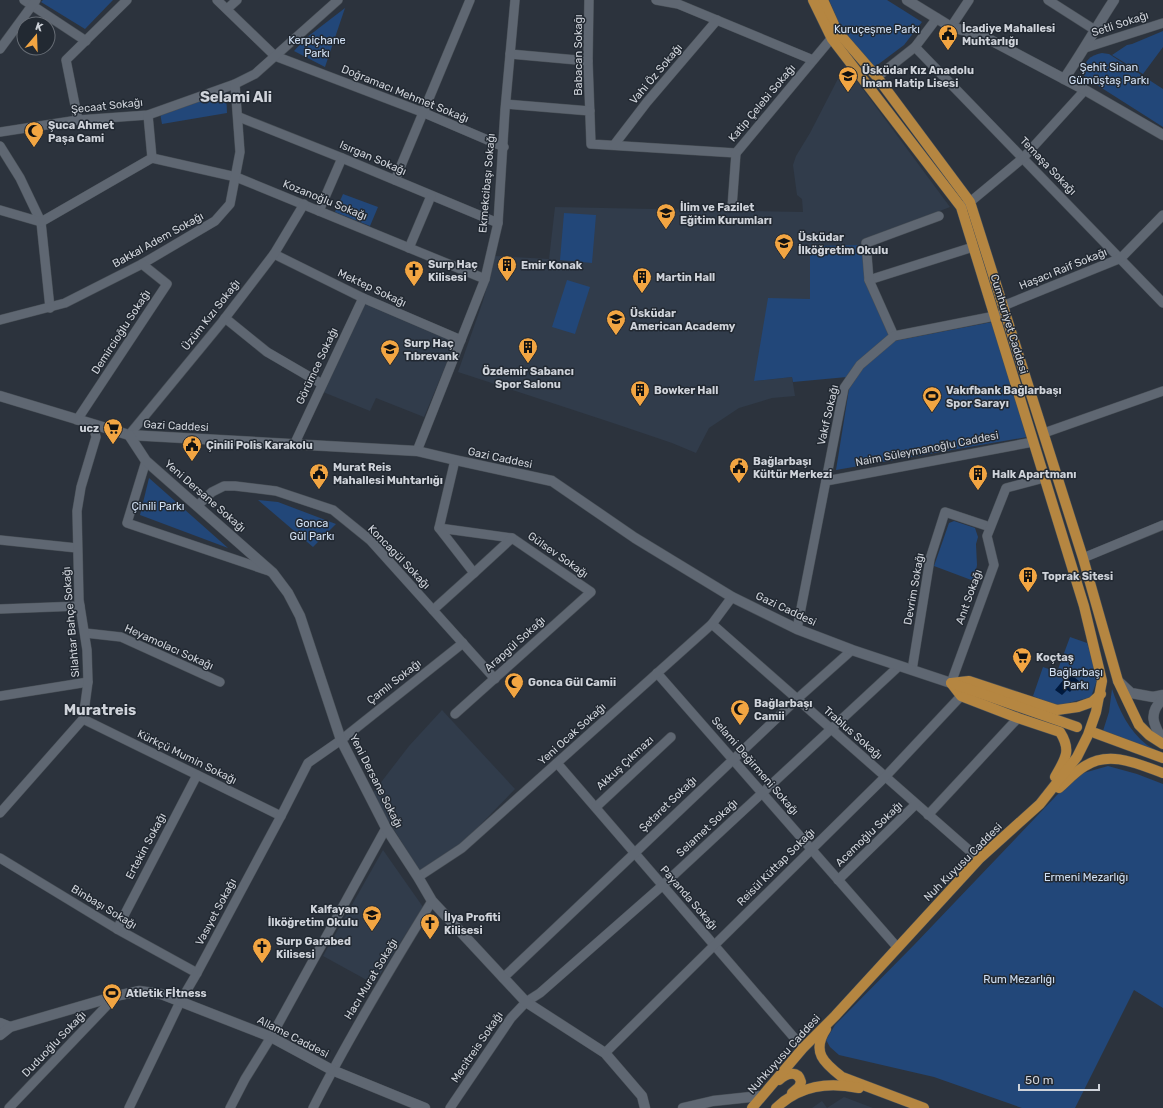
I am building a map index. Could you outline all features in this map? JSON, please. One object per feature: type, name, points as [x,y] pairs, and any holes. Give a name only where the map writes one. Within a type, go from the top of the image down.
[{"type":"main road","name":"Cumhuriyet Caddesi","points":[[813,0],[834,35],[961,207],[1084,606],[1102,681],[1100,694]]},
{"type":"main road","name":"Cumhuriyet Caddesi","points":[[823,0],[834,35],[877,77],[970,202],[1083,558],[1118,681],[1140,725],[1149,735],[1163,743]]},
{"type":"main road","points":[[951,683],[969,681],[1057,710],[1078,707],[1092,702],[1100,694]]},
{"type":"main road","points":[[951,683],[961,696],[1060,732],[1066,742],[1066,757],[1040,804]]},
{"type":"main road","points":[[951,683],[1077,727]]},
{"type":"main road","name":"Nuh Kuyusu Caddesi","points":[[835,1016],[979,860],[1040,804],[1077,757],[1088,735],[1096,712],[1100,694]]},
{"type":"main road","points":[[1095,733],[1163,758]]},
{"type":"main road","points":[[1040,804],[1084,766],[1103,758],[1123,759],[1163,772]]},
{"type":"main road","points":[[835,1016],[824,1032],[819,1047],[822,1057],[832,1070],[842,1077],[924,1108]]},
{"type":"main road","name":"Nuhkuyusu Caddesi","points":[[752,1108],[760,1096],[772,1085],[803,1048],[835,1016]]},
{"type":"main road","points":[[772,1085],[784,1075],[790,1074],[796,1074],[800,1078],[801,1082],[799,1087],[776,1108]]},
{"type":"main road","points":[[786,1098],[802,1090],[823,1085],[850,1086],[881,1092]]},
{"type":"street","points":[[24,0],[34,3],[86,41]]},
{"type":"street","points":[[78,120],[66,60],[127,0]]},
{"type":"street","points":[[217,0],[275,56]]},
{"type":"street","points":[[227,9],[237,0]]},
{"type":"street","name":"Şecaat Sokağı","points":[[0,132],[78,120],[148,115],[236,84],[255,74],[338,0]]},
{"type":"street","name":"Ekmekcibaşı Sokağı","points":[[417,451],[485,279],[498,223],[515,0]]},
{"type":"street","name":"Babacan Sokağı","points":[[590,0],[588,61],[591,144]]},
{"type":"street","points":[[656,0],[678,4],[813,60]]},
{"type":"street","points":[[907,0],[951,27],[981,35],[1085,90],[1163,135]]},
{"type":"street","points":[[951,27],[969,0]]},
{"type":"street","points":[[1048,0],[1095,30]]},
{"type":"street","points":[[1064,79],[1114,0]]},
{"type":"street","points":[[395,180],[467,2]]},
{"type":"street","points":[[0,49],[34,3]]},
{"type":"street","points":[[877,77],[915,47],[937,18]]},
{"type":"street","name":"Vahi Öz Sokağı","points":[[614,145],[647,102],[717,20]]},
{"type":"street","name":"Setli Sokağı","points":[[1085,48],[1163,23]]},
{"type":"street","name":"Katip Çelebi Sokağı","points":[[591,144],[736,153],[834,35]]},
{"type":"street","name":"Temaşa Sokağı","points":[[915,47],[1163,303]]},
{"type":"street","points":[[510,54],[588,61]]},
{"type":"street","name":"Doğramacı Mehmet Sokağı","points":[[275,56],[422,112],[504,146]]},
{"type":"street","name":"Bakkal Adem Sokağı","points":[[0,320],[65,303],[142,264],[215,221],[230,204],[240,152],[236,84]]},
{"type":"street","points":[[961,207],[970,202],[1023,158],[1085,90]]},
{"type":"street","name":"Babacan Sokağı","points":[[506,104],[590,110]]},
{"type":"street","points":[[0,210],[41,222],[152,158],[148,115]]},
{"type":"street","name":"Isırgan Sokağı","points":[[239,117],[498,223]]},
{"type":"street","points":[[0,146],[20,178],[41,222],[50,308]]},
{"type":"street","points":[[732,206],[736,153]]},
{"type":"street","name":"Kozanoğlu Sokağı","points":[[152,158],[236,177],[485,279]]},
{"type":"street","points":[[319,211],[342,158]]},
{"type":"street","points":[[409,248],[431,196]]},
{"type":"street","name":"Üzüm Kızı Sokağı","points":[[129,436],[225,318],[274,254],[304,204]]},
{"type":"street","name":"Haşacı Raif Sokağı","points":[[1005,310],[1121,258],[1163,215]]},
{"type":"street","points":[[894,336],[869,280],[866,243],[939,216]]},
{"type":"street","points":[[869,280],[973,247]]},
{"type":"street","name":"Mektep Sokağı","points":[[274,254],[362,298],[461,340]]},
{"type":"street","name":"Demircioğlu Sokağı","points":[[77,420],[167,284],[142,264]]},
{"type":"street","name":"Görümce Sokağı","points":[[294,445],[362,298]]},
{"type":"street","name":"Vakıf Sokağı","points":[[797,629],[844,388],[860,365],[894,336],[994,316],[1005,310]]},
{"type":"street","points":[[225,318],[267,352],[322,384]]},
{"type":"street","points":[[1044,434],[1163,391]]},
{"type":"street","name":"Gazi Caddesi","points":[[0,396],[129,436],[417,451],[552,481],[635,538],[732,597],[797,629],[852,650],[951,683]]},
{"type":"street","name":"Silahtar Bahçe Sokağı","points":[[83,719],[88,682],[85,633],[80,606],[77,511],[81,486],[96,437],[93,425]]},
{"type":"street","name":"Yeni Dersane Sokağı","points":[[129,436],[146,461],[273,573],[288,593],[300,616],[341,740],[386,828],[432,901],[526,1002],[605,1053],[642,1096],[645,1108]]},
{"type":"street","name":"Naim Süleymanoğlu Caddesi","points":[[826,481],[1033,442]]},
{"type":"street","points":[[455,460],[439,528],[474,573]]},
{"type":"street","points":[[146,461],[127,523],[273,573]]},
{"type":"street","name":"Anıt Sokağı","points":[[951,683],[994,565],[987,536],[1006,488],[1044,478]]},
{"type":"street","name":"Koncagül Sokağı","points":[[197,506],[212,492],[224,486],[235,486],[276,491],[333,510],[370,540],[495,679]]},
{"type":"street","name":"Devrim Sokağı","points":[[912,670],[930,559],[945,512],[990,527]]},
{"type":"street","points":[[1083,558],[1163,525]]},
{"type":"street","name":"Gülsev Sokağı","points":[[439,528],[512,538],[591,592]]},
{"type":"street","name":"Gülsev Sokağı","points":[[433,610],[512,538]]},
{"type":"street","points":[[0,540],[77,548]]},
{"type":"street","name":"Arapgül Sokağı","points":[[455,714],[591,592]]},
{"type":"street","name":"Yeni Ocak Sokağı","points":[[418,877],[462,848],[558,763],[712,624],[732,597]]},
{"type":"street","points":[[0,609],[80,606]]},
{"type":"street","name":"Trablus Sokağı","points":[[712,624],[979,860]]},
{"type":"street","name":"Heyamolacı Sokağı","points":[[85,633],[121,637],[220,682]]},
{"type":"street","name":"Çamlı Sokağı","points":[[341,740],[463,643]]},
{"type":"street","name":"Şetaret Sokağı","points":[[503,978],[796,699],[852,650]]},
{"type":"street","name":"Selamet Sokağı","points":[[526,1002],[540,993],[663,885],[899,666]]},
{"type":"street","name":"Selami Değirmeni Sokağı","points":[[657,673],[898,947]]},
{"type":"street","points":[[1118,681],[1131,692],[1153,697],[1163,695]]},
{"type":"street","points":[[0,696],[88,682]]},
{"type":"street","name":"Reisül Küttap Sokağı","points":[[605,1053],[885,777],[961,696]]},
{"type":"street","points":[[1163,699],[1156,705],[1153,716],[1155,727],[1163,743]]},
{"type":"street","points":[[928,815],[1018,718]]},
{"type":"street","points":[[0,813],[83,719]]},
{"type":"street","name":"Kürkçü Mumin Sokağı","points":[[83,719],[281,816]]},
{"type":"street","name":"Akkuş Çıkmazı","points":[[596,807],[670,737]]},
{"type":"street","name":"Vasıyet Sokağı","points":[[129,1108],[180,1002],[197,973],[308,763],[341,740]]},
{"type":"street","name":"Payanda Sokağı","points":[[558,763],[803,1048]]},
{"type":"street","name":"Ertekin Sokağı","points":[[117,929],[197,775]]},
{"type":"street","name":"Acemoğlu Sokağı","points":[[838,880],[916,804]]},
{"type":"street","points":[[230,1108],[245,1078],[271,1036],[386,828]]},
{"type":"street","name":"Binbaşı Sokağı","points":[[0,858],[117,929],[197,973]]},
{"type":"street","name":"Hacı Murat Sokağı","points":[[313,1108],[332,1070],[380,986],[432,901]]},
{"type":"street","name":"Allame Caddesi","points":[[10,1027],[116,996],[139,991],[161,994],[271,1036],[332,1070],[425,1108]]},
{"type":"street","name":"Duduoğlu Sokağı","points":[[9,1108],[116,996]]},
{"type":"street","name":"Mecitreis Sokağı","points":[[450,1108],[511,1018],[526,1002]]},
{"type":"street","points":[[0,1023],[10,1027],[0,1035]]},
{"type":"street","points":[[683,1108],[713,1101],[760,1096]]},
{"type":"shaded area","points":[[845,65],[950,207],[863,241],[863,245],[810,246],[810,299],[754,381],[792,377],[795,396],[772,398],[739,408],[709,428],[696,453],[672,443],[458,372],[483,301],[495,256],[549,259],[555,207],[803,212],[802,199],[797,195],[793,165],[796,156],[810,133]]},
{"type":"shaded area","name":"Surp Haç Tıbrevank","points":[[365,302],[456,341],[424,417],[376,398],[370,411],[323,392]]},
{"type":"shaded area","points":[[1069,673],[1079,681],[1070,692],[1067,690],[1062,695],[1055,690]]},
{"type":"shaded area","points":[[442,710],[515,789],[460,846],[420,872],[372,794],[409,746]]},
{"type":"shaded area","name":"Kalfayan İlköğretim Okulu","points":[[383,850],[423,907],[374,984],[323,956]]},
{"type":"shaded area","points":[[844,1097],[873,1108],[827,1108]]},
{"type":"shaded area","points":[[822,1101],[827,1108],[812,1108]]},
{"type":"green space","points":[[43,0],[113,0],[85,29],[41,2]]},
{"type":"green space","name":"Kuruçeşme Parkı","points":[[829,0],[887,0],[922,22],[904,45],[872,69],[843,33]]},
{"type":"green space","name":"Kerpiçhane Parkı","points":[[345,8],[325,67],[294,51],[306,38]]},
{"type":"green space","points":[[1163,31],[1163,47],[1143,74],[1112,55],[1127,45]]},
{"type":"green space","name":"Şehit Sinan Gümüştaş Parkı","points":[[1102,53],[1109,54],[1163,89],[1163,127],[1086,78],[1083,74],[1084,66],[1091,57]]},
{"type":"green space","points":[[226,91],[227,113],[162,124],[160,113]]},
{"type":"green space","points":[[343,194],[378,207],[370,226],[335,212]]},
{"type":"green space","points":[[564,213],[596,215],[592,263],[560,260]]},
{"type":"green space","points":[[863,245],[891,335],[847,377],[793,382],[792,377],[754,381],[768,298],[810,299],[810,246]]},
{"type":"green space","points":[[567,280],[590,287],[575,334],[552,327]]},
{"type":"green space","name":"Vakıfbank Bağlarbaşı Spor Sarayı","points":[[992,322],[1027,437],[836,470],[849,389],[863,368],[894,341]]},
{"type":"green space","name":"Çinili Parkı","points":[[149,478],[228,548],[140,515]]},
{"type":"green space","name":"Gonca Gül Parkı","points":[[258,500],[278,502],[336,524],[313,547]]},
{"type":"green space","points":[[954,521],[975,528],[978,537],[976,544],[977,565],[974,581],[934,566],[949,523]]},
{"type":"green space","name":"Bağlarbaşı Parkı","points":[[1070,637],[1087,643],[1098,677],[1091,697],[1057,706],[1033,696],[1043,667],[1057,672]]},
{"type":"green space","points":[[1112,689],[1121,712],[1130,727],[1147,745],[1163,754],[1102,734],[1109,712]]},
{"type":"green space","points":[[1108,766],[1137,774],[1163,784],[1163,1008],[1134,990],[1075,1108],[1022,1108],[934,1077],[839,1055],[830,1047],[826,1040],[835,1025],[914,945],[1057,795],[1080,774]]},
{"type":"place","name":"İcadiye Mahallesi Muhtarlığı","points":[[948,51]]},
{"type":"place","name":"Üsküdar Kız Anadolu İmam Hatip Lisesi","points":[[848,93]]},
{"type":"place","name":"Şuca Ahmet Paşa Cami","points":[[34,148]]},
{"type":"place","name":"İlim ve Fazilet Eğitim Kurumları","points":[[666,230]]},
{"type":"place","name":"Üsküdar İlköğretim Okulu","points":[[784,260]]},
{"type":"place","name":"Emir Konak","points":[[507,282]]},
{"type":"place","name":"Surp Haç Kilisesi","points":[[414,287]]},
{"type":"place","name":"Martin Hall","points":[[642,294]]},
{"type":"place","name":"Üsküdar American Academy","points":[[616,336]]},
{"type":"place","name":"Özdemir Sabancı Spor Salonu","points":[[528,364]]},
{"type":"place","name":"Surp Haç Tıbrevank","points":[[390,366]]},
{"type":"place","name":"Bowker Hall","points":[[640,407]]},
{"type":"place","name":"Vakıfbank Bağlarbaşı Spor Sarayı","points":[[932,413]]},
{"type":"place","name":"ucz","points":[[113,445]]},
{"type":"place","name":"Çinili Polis Karakolu","points":[[192,462]]},
{"type":"place","name":"Bağlarbaşı Kültür Merkezi","points":[[739,484]]},
{"type":"place","name":"Murat Reis Mahallesi Muhtarlığı","points":[[319,490]]},
{"type":"place","name":"Halk Apartmanı","points":[[978,491]]},
{"type":"place","name":"Toprak Sitesi","points":[[1028,593]]},
{"type":"place","name":"Koçtaş","points":[[1022,674]]},
{"type":"place","name":"Gonca Gül Camii","points":[[514,699]]},
{"type":"place","name":"Bağlarbaşı Camii","points":[[740,726]]},
{"type":"place","name":"Kalfayan İlköğretim Okulu","points":[[372,932]]},
{"type":"place","name":"İlya Profiti Kilisesi","points":[[430,940]]},
{"type":"place","name":"Surp Garabed Kilisesi","points":[[262,964]]},
{"type":"place","name":"Atletik Fİtness","points":[[112,1010]]},
{"type":"district","name":"Selami Ali","points":[[236,97]]},
{"type":"district","name":"Muratreis","points":[[100,710]]},
{"type":"park label","name":"Ermeni Mezarlığı","points":[[1086,877]]},
{"type":"park label","name":"Rum Mezarlığı","points":[[1019,979]]}]
